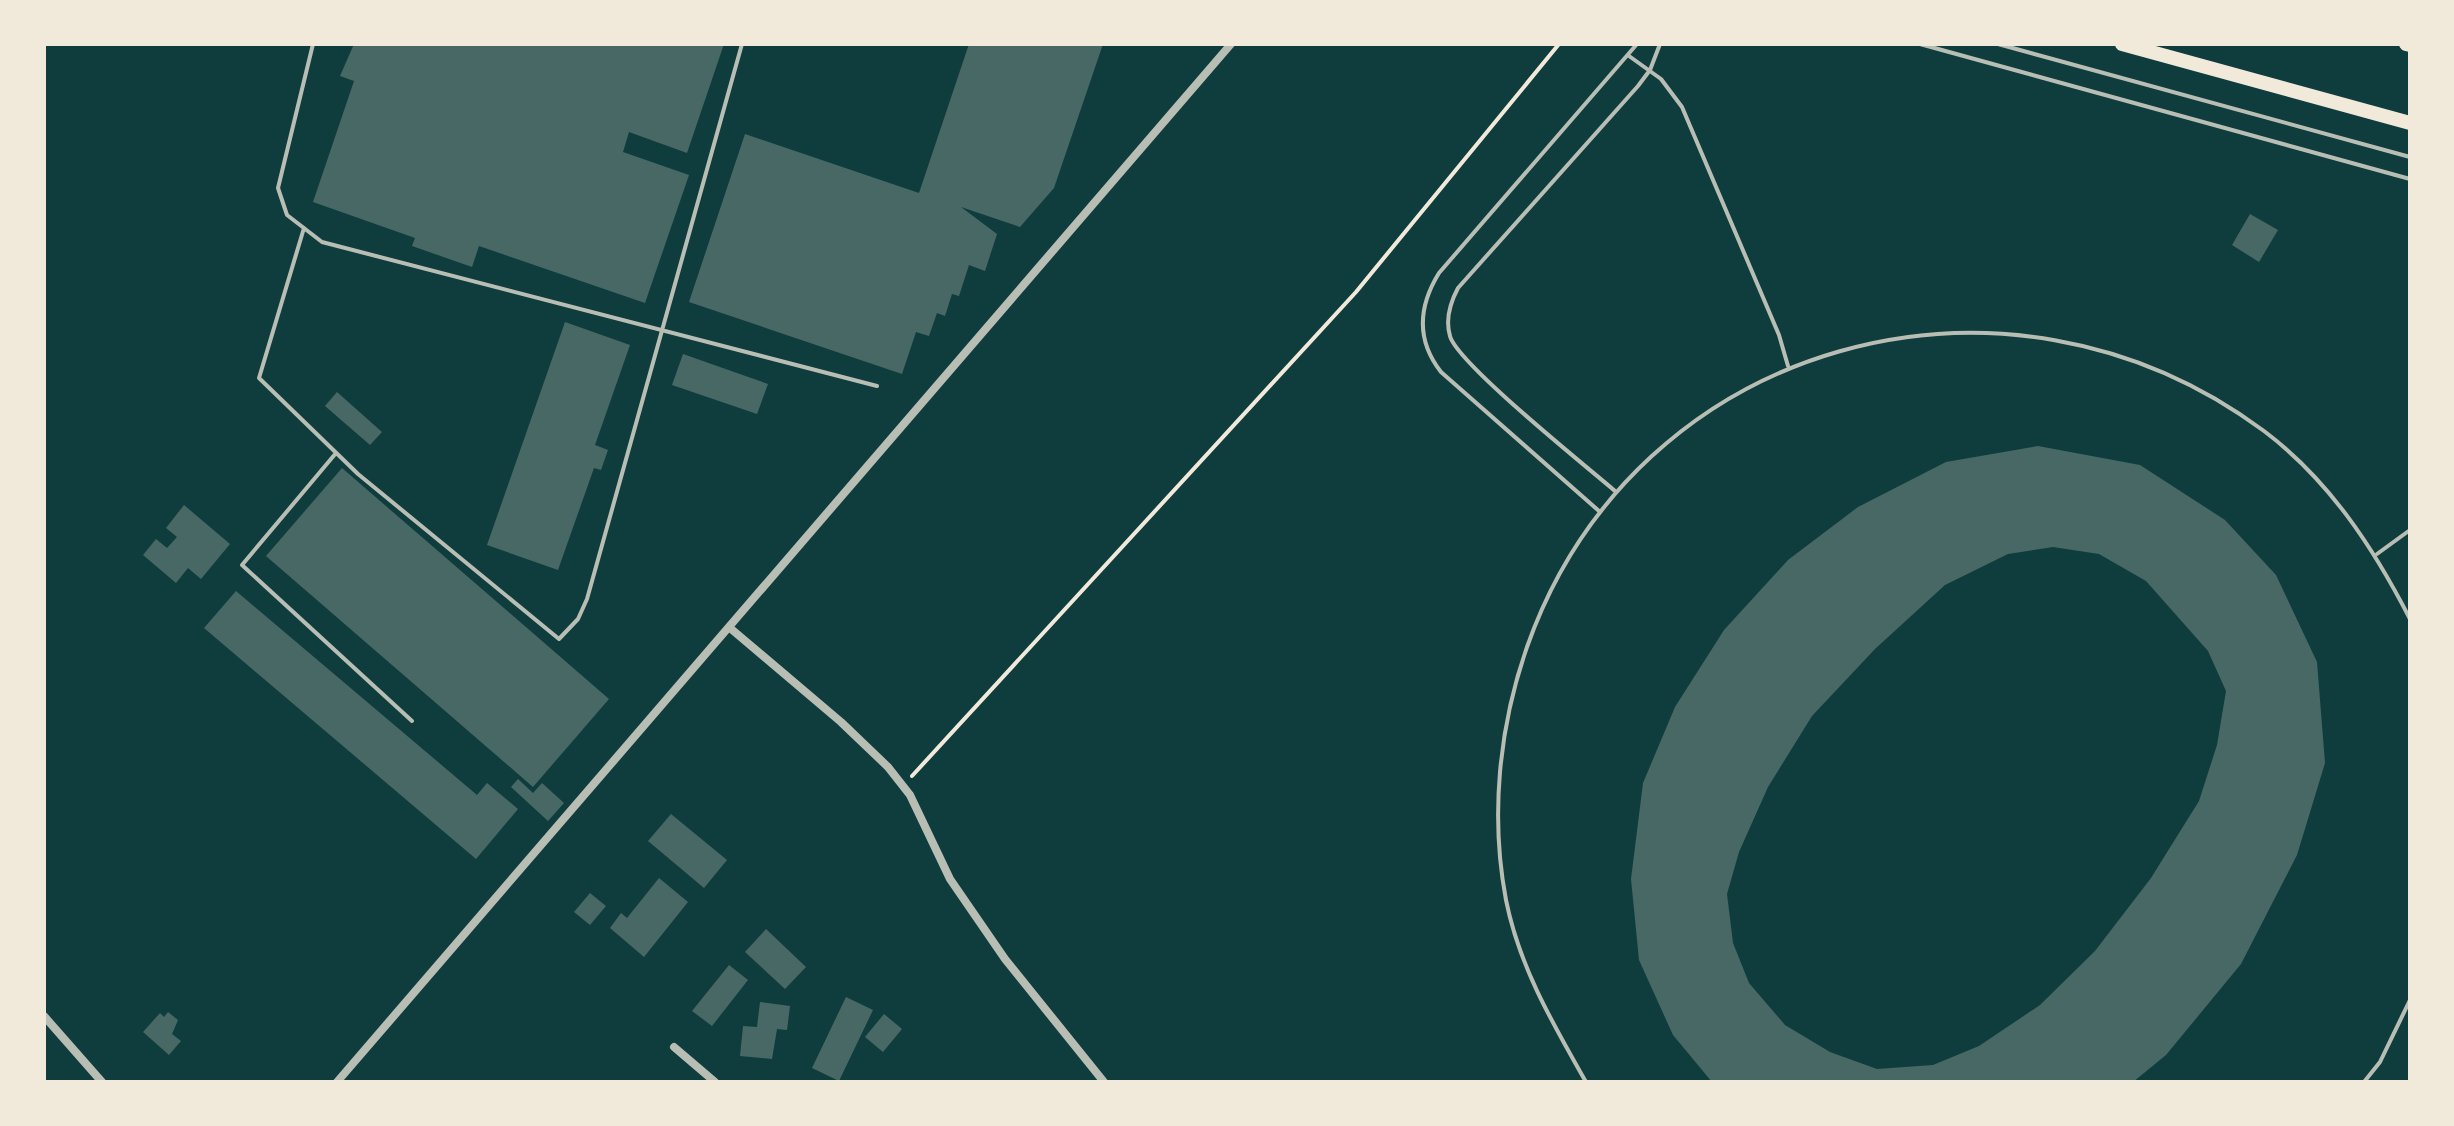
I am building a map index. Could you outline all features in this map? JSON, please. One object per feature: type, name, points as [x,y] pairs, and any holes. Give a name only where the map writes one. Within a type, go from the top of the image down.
[{"type":"highway","points":[[2122,44],[2410,123]]},
{"type":"street","points":[[337,1082],[1231,44]]},
{"type":"street","points":[[730,628],[863,742],[903,785],[950,879],[1005,959],[1104,1082]]},
{"type":"street","points":[[44,1016],[102,1082]]},
{"type":"street","points":[[674,1047],[715,1082]]},
{"type":"lane","points":[[313,44],[278,188],[287,215],[322,242],[877,386]]},
{"type":"lane","points":[[304,228],[259,378],[336,453],[559,639],[578,619],[587,599],[742,44]]},
{"type":"lane","points":[[1599,511],[1441,372],[1426,349],[1422,323],[1424,304],[1439,273],[1637,44]]},
{"type":"lane","points":[[1615,491],[1468,363],[1450,335],[1448,318],[1458,288],[1650,70],[1660,44]]},
{"type":"lane","points":[[1920,44],[2410,179]]},
{"type":"lane","points":[[1998,44],[2410,157]]},
{"type":"lane","points":[[1629,56],[1650,70],[1673,92],[1682,107],[1779,335],[1788,366]]},
{"type":"lane","points":[[1586,1082],[1538,999],[1506,900],[1497,797],[1510,695],[1539,612],[1599,511],[1656,451],[1717,405],[1788,366],[1866,343],[1955,330],[2036,336],[2119,354],[2195,387],[2265,432],[2326,488],[2377,554],[2410,619]]},
{"type":"lane","points":[[336,453],[242,565],[412,721]]},
{"type":"lane","points":[[2377,554],[2410,530]]},
{"type":"lane","points":[[2364,1082],[2380,1062],[2410,1000]]},
{"type":"path","points":[[903,785],[938,752],[1356,292],[1559,44]]},
{"type":"building","points":[[354,44],[724,44],[687,153],[629,132],[623,152],[689,175],[645,303],[479,246],[472,267],[412,246],[415,238],[313,202],[354,81],[340,76]]},
{"type":"building","points":[[969,44],[1103,44],[1054,188],[1020,227],[961,207],[997,234],[985,271],[969,265],[959,296],[952,294],[945,316],[937,313],[929,336],[916,332],[902,374],[689,302],[745,134],[919,193]]},
{"type":"building","points":[[2250,214],[2278,230],[2259,262],[2232,245]]},
{"type":"building","points":[[565,322],[630,345],[595,445],[608,450],[601,470],[594,468],[558,570],[487,545]]},
{"type":"building","points":[[683,354],[768,384],[757,414],[672,385]]},
{"type":"building","points":[[337,392],[382,432],[370,445],[325,406]]},
{"type":"building","points":[[2038,446],[2140,465],[2225,520],[2276,575],[2317,662],[2325,763],[2297,855],[2241,964],[2166,1055],[2133,1082],[1712,1082],[1673,1035],[1639,960],[1631,879],[1643,783],[1675,707],[1724,630],[1788,560],[1858,507],[1946,462]],"holes":[[[2053,547],[2099,554],[2146,581],[2208,651],[2226,691],[2217,745],[2199,801],[2151,878],[2095,951],[2040,1005],[1979,1046],[1933,1065],[1877,1069],[1830,1052],[1785,1025],[1749,983],[1733,943],[1727,894],[1739,852],[1768,787],[1812,716],[1875,649],[1945,585],[2008,554]]]},
{"type":"building","points":[[342,468],[609,699],[533,787],[266,556]]},
{"type":"building","points":[[184,505],[230,544],[201,579],[188,568],[176,583],[143,555],[156,539],[167,548],[177,537],[166,528]]},
{"type":"building","points":[[236,591],[477,795],[487,783],[518,809],[476,859],[204,628]]},
{"type":"building","points":[[518,779],[533,793],[542,783],[564,803],[548,821],[511,787]]},
{"type":"building","points":[[671,814],[727,860],[704,888],[648,841]]},
{"type":"building","points":[[659,878],[688,902],[644,957],[610,928],[621,913],[627,918]]},
{"type":"building","points":[[590,893],[606,906],[590,925],[574,912]]},
{"type":"building","points":[[766,929],[806,967],[785,989],[745,952]]},
{"type":"building","points":[[729,965],[748,980],[712,1026],[692,1011]]},
{"type":"building","points":[[846,997],[873,1010],[839,1081],[812,1068]]},
{"type":"building","points":[[760,1002],[790,1006],[787,1030],[777,1029],[772,1059],[740,1056],[743,1026],[757,1027]]},
{"type":"building","points":[[168,1012],[178,1020],[172,1034],[181,1041],[169,1055],[143,1032],[160,1013],[164,1017]]},
{"type":"building","points":[[884,1014],[902,1029],[883,1052],[865,1037]]}]
